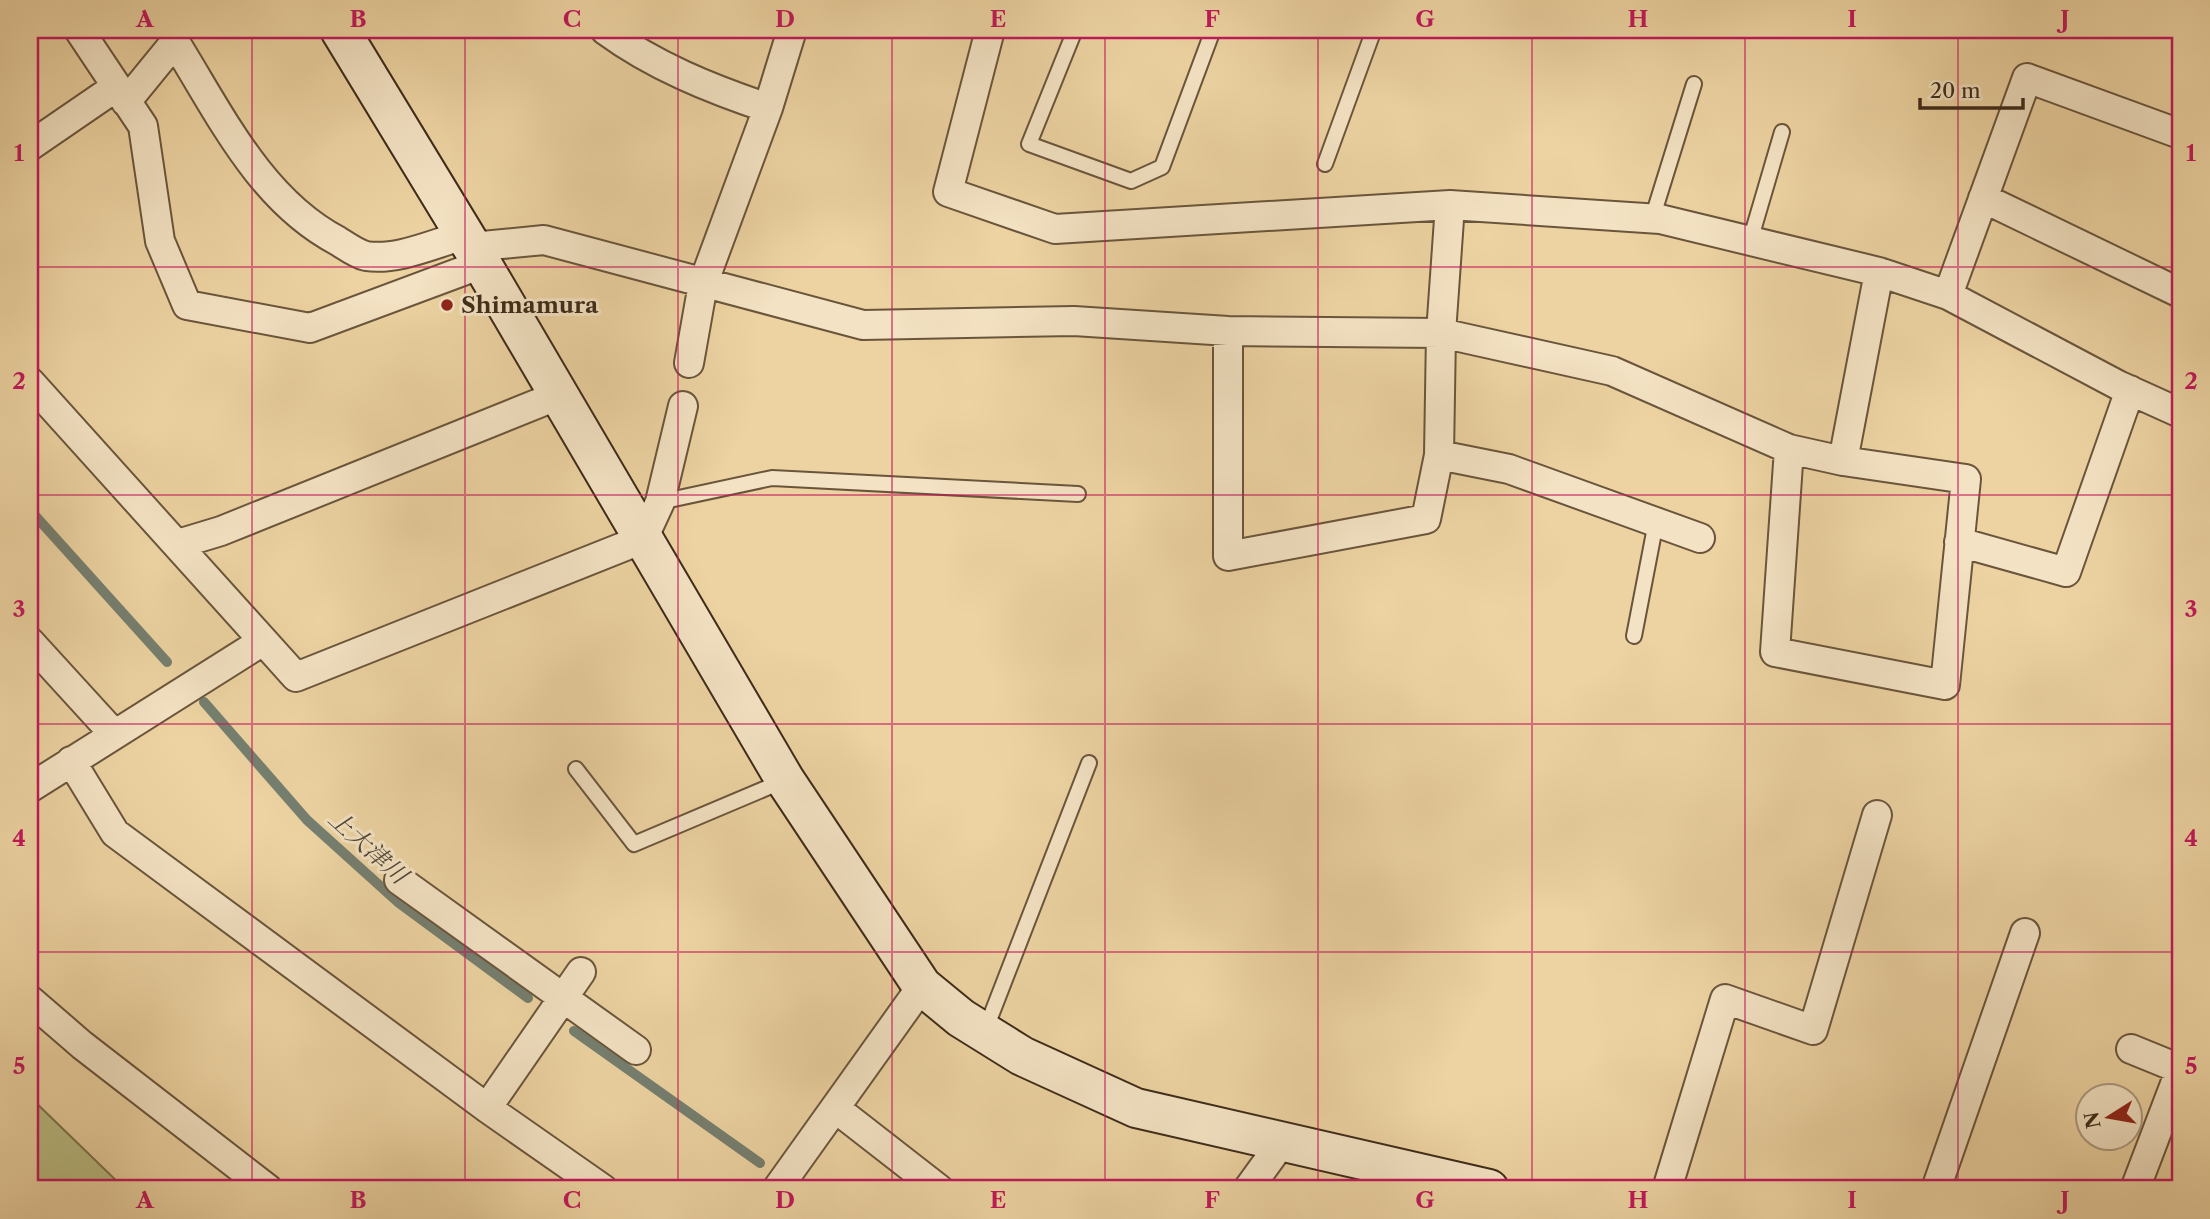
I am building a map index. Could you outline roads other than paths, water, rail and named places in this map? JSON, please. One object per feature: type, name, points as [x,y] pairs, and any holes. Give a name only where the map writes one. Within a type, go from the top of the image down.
[{"type":"street","points":[[79,30],[143,126],[160,241],[187,305],[310,328],[473,248]]},
{"type":"street","points":[[340,30],[473,248],[785,780],[922,986],[1022,1056],[1136,1108],[1489,1189]]},
{"type":"street","points":[[605,30],[628,47],[715,91],[768,107]]},
{"type":"street","points":[[688,363],[703,284],[768,107],[792,30]]},
{"type":"street","points":[[990,30],[947,192],[1055,229],[1450,205],[1652,219],[1879,272],[1948,295],[2130,390],[2180,411]]},
{"type":"street","points":[[30,146],[121,94],[175,42],[244,153],[282,202],[326,235],[365,256],[544,240],[863,325],[1074,321],[1228,331],[1441,333],[1612,371],[1789,449],[1843,461],[1966,479],[1945,685],[1775,652],[1789,449]]},
{"type":"street","points":[[1948,295],[2027,78],[2180,134]]},
{"type":"street","points":[[1983,198],[2180,293]]},
{"type":"street","points":[[1228,331],[1227,556],[1426,519],[1439,455],[1441,333],[1450,205]]},
{"type":"street","points":[[1843,461],[1879,272]]},
{"type":"street","points":[[30,382],[296,677],[643,540],[660,502],[683,405]]},
{"type":"street","points":[[1959,542],[2066,572],[2130,390]]},
{"type":"street","points":[[178,544],[221,531],[559,395]]},
{"type":"street","points":[[1439,455],[1509,469],[1700,538]]},
{"type":"street","points":[[30,788],[263,641]]},
{"type":"street","points":[[30,642],[114,734]]},
{"type":"street","points":[[71,761],[115,834],[487,1108],[603,1189]]},
{"type":"street","points":[[1667,1189],[1725,999],[1813,1030],[1877,815]]},
{"type":"street","points":[[399,880],[636,1050]]},
{"type":"street","points":[[1936,1189],[2025,933]]},
{"type":"street","points":[[487,1108],[581,972]]},
{"type":"street","points":[[777,1189],[922,986]]},
{"type":"street","points":[[30,1000],[82,1045],[268,1189]]},
{"type":"street","points":[[2131,1049],[2180,1070],[2135,1189]]},
{"type":"street","points":[[835,1108],[939,1189]]},
{"type":"street","points":[[1248,1189],[1282,1142]]},
{"type":"lane","points":[[1075,30],[1029,144],[1131,181],[1162,167],[1213,30]]},
{"type":"lane","points":[[1325,164],[1368,32]]},
{"type":"lane","points":[[1652,219],[1695,84]]},
{"type":"lane","points":[[1750,241],[1782,132]]},
{"type":"lane","points":[[660,502],[772,478],[1078,494]]},
{"type":"lane","points":[[1634,636],[1656,522]]},
{"type":"lane","points":[[985,1032],[1089,763]]},
{"type":"lane","points":[[576,769],[634,844],[785,780]]},
{"type":"waterway","name":"上大津川","points":[[30,510],[167,662]]},
{"type":"waterway","name":"上大津川","points":[[204,702],[307,820],[399,903],[528,998]]},
{"type":"waterway","name":"上大津川","points":[[574,1031],[760,1163]]},
{"type":"place","name":"Shimamura","points":[[447,305]]}]
